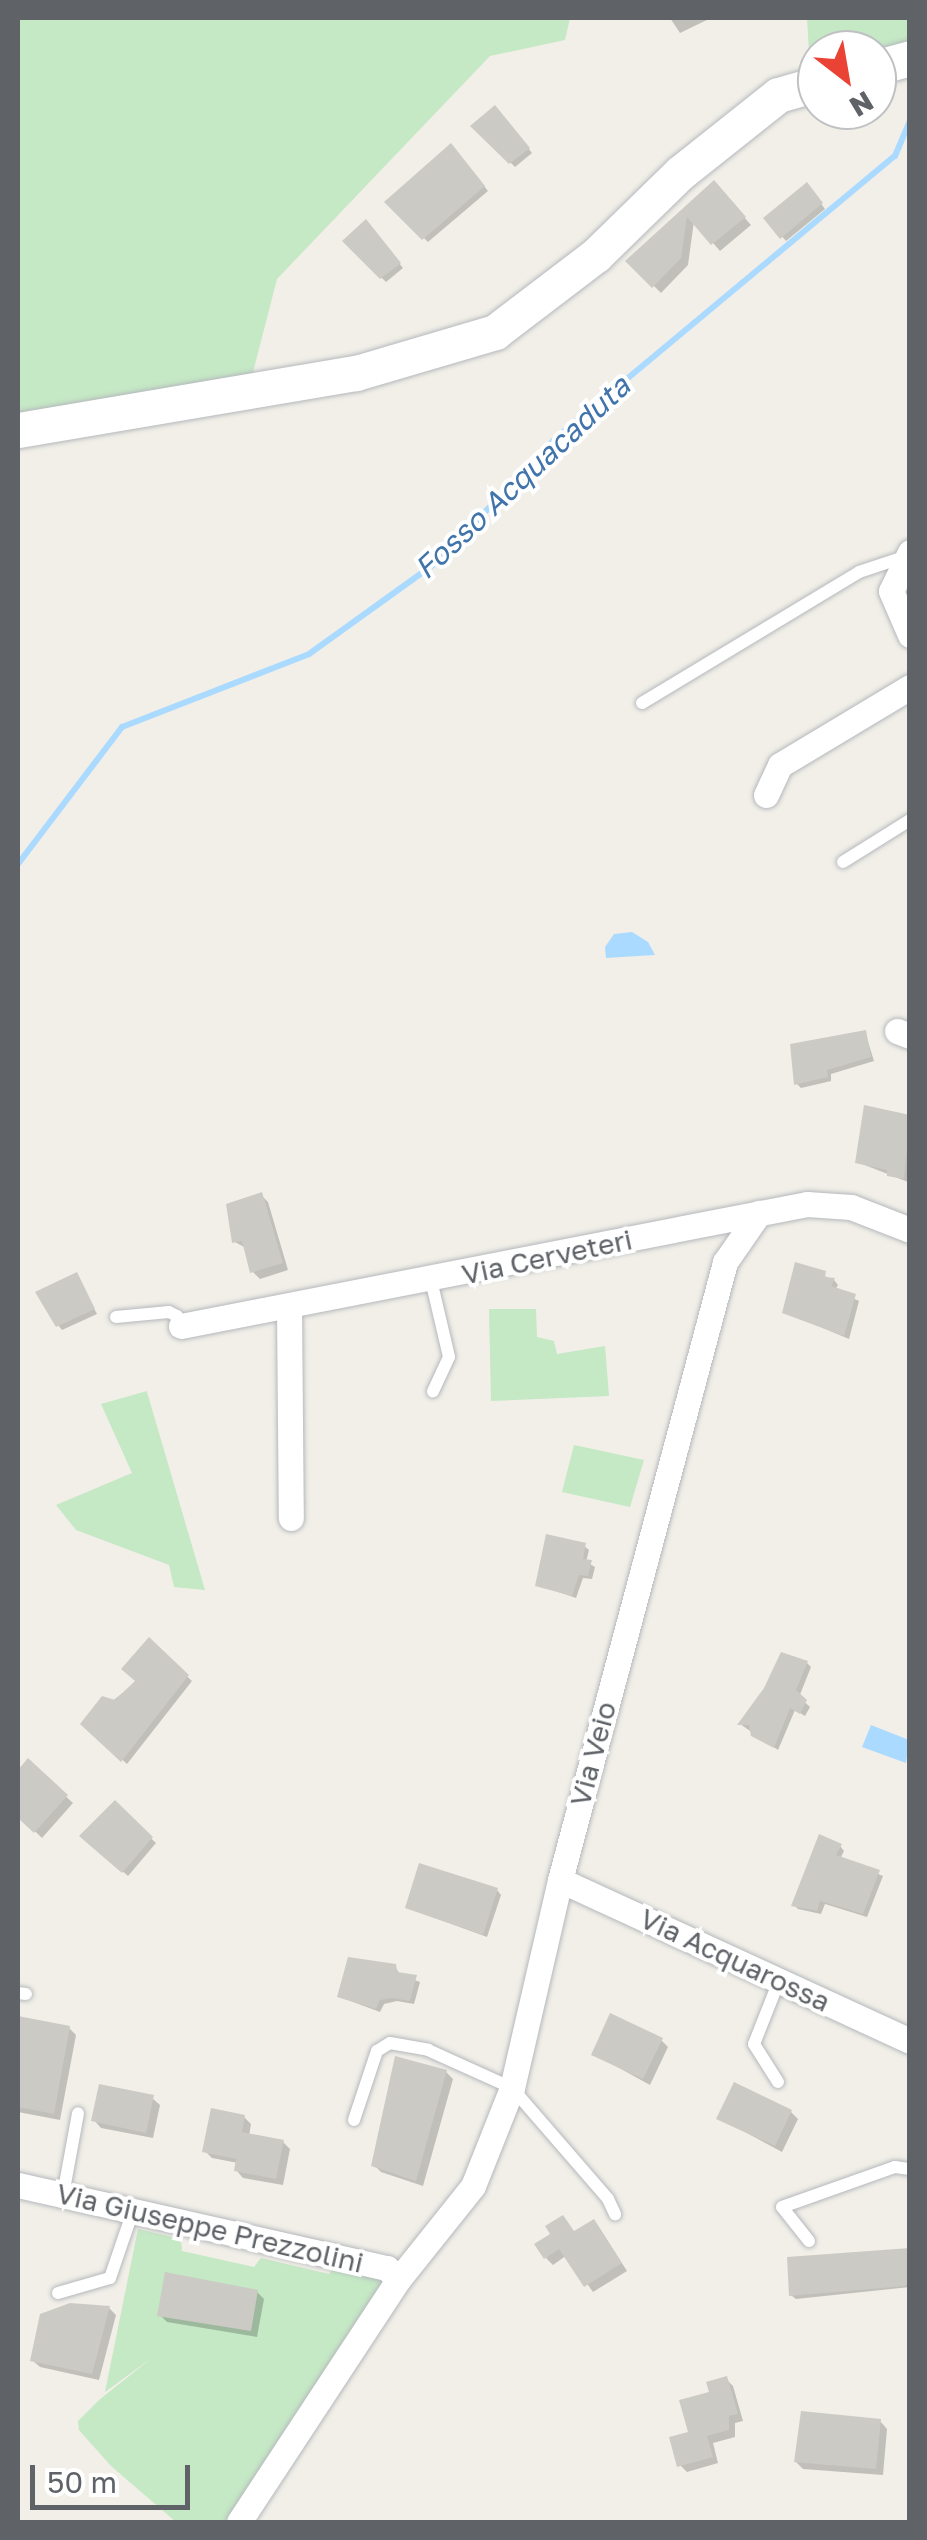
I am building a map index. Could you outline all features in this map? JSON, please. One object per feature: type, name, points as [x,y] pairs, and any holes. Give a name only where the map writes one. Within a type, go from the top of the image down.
[{"type":"street","points":[[18,430],[356,373],[495,332],[596,255],[680,173],[778,95],[797,90]]},
{"type":"street","points":[[907,554],[891,591],[910,635]]},
{"type":"street","points":[[766,795],[780,765],[910,687]]},
{"type":"street","name":"Via Cerveteri","points":[[181,1326],[290,1308],[808,1204],[851,1207],[910,1230]]},
{"type":"street","name":"Via Veio","points":[[239,2522],[398,2280],[472,2186],[512,2088],[560,1880],[724,1262],[759,1213]]},
{"type":"street","points":[[290,1308],[292,1518]]},
{"type":"street","name":"Via Acquarossa","points":[[560,1880],[910,2041]]},
{"type":"street","name":"Via Giuseppe Prezzolini","points":[[18,2185],[387,2268],[398,2280]]},
{"type":"lane","points":[[642,702],[859,572],[907,554]]},
{"type":"lane","points":[[843,862],[910,820]]},
{"type":"lane","points":[[431,1280],[450,1358],[433,1392]]},
{"type":"lane","points":[[116,1317],[168,1312],[178,1316],[181,1326]]},
{"type":"lane","points":[[778,2082],[754,2044],[780,1981]]},
{"type":"lane","points":[[354,2120],[377,2051],[390,2043],[428,2050],[512,2088],[608,2199],[615,2214]]},
{"type":"lane","points":[[64,2195],[78,2113]]},
{"type":"lane","points":[[809,2240],[782,2208],[894,2167],[910,2169]]},
{"type":"lane","points":[[58,2294],[110,2278],[133,2211]]},
{"type":"green space","points":[[18,18],[570,18],[565,40],[490,56],[277,279],[251,380],[18,427]]},
{"type":"green space","points":[[807,18],[909,18],[909,58],[897,55],[897,30],[808,30]]},
{"type":"green space","points":[[489,1309],[536,1309],[537,1337],[554,1341],[557,1354],[605,1346],[609,1396],[491,1401]]},
{"type":"green space","points":[[147,1391],[205,1590],[174,1587],[169,1565],[76,1530],[56,1505],[132,1473],[101,1404]]},
{"type":"green space","points":[[574,1445],[644,1460],[630,1507],[562,1492]]},
{"type":"green space","points":[[138,2229],[181,2239],[182,2251],[254,2267],[261,2258],[329,2274],[334,2267],[392,2281],[227,2522],[176,2522],[111,2466],[79,2430],[78,2421],[99,2400],[153,2357],[105,2392]]},
{"type":"water","points":[[632,932],[648,942],[655,955],[606,958],[605,947],[614,934]]},
{"type":"water","points":[[871,1725],[909,1740],[906,1763],[862,1747]]},
{"type":"building","points":[[495,105],[530,148],[509,164],[470,126]]},
{"type":"building","points":[[451,143],[485,186],[422,240],[384,202]]},
{"type":"building","points":[[714,180],[746,217],[711,245],[687,217],[681,258],[652,288],[625,261]]},
{"type":"building","points":[[807,182],[823,203],[780,239],[763,218]]},
{"type":"building","points":[[366,219],[401,263],[380,279],[342,241]]},
{"type":"building","points":[[866,1030],[871,1057],[827,1070],[828,1077],[794,1085],[790,1044]]},
{"type":"building","points":[[864,1105],[910,1115],[904,1179],[887,1176],[887,1170],[855,1163]]},
{"type":"building","points":[[262,1192],[283,1263],[250,1273],[242,1241],[232,1243],[226,1204]]},
{"type":"building","points":[[795,1262],[826,1271],[825,1277],[835,1278],[831,1286],[856,1294],[844,1336],[782,1313]]},
{"type":"building","points":[[77,1272],[95,1309],[56,1327],[35,1292]]},
{"type":"building","points":[[546,1534],[586,1543],[583,1559],[592,1560],[588,1576],[579,1575],[572,1596],[535,1586]]},
{"type":"building","points":[[149,1637],[189,1675],[121,1762],[80,1724],[102,1696],[115,1700],[135,1681],[121,1669]]},
{"type":"building","points":[[781,1652],[808,1661],[796,1690],[807,1700],[800,1714],[790,1708],[774,1748],[751,1736],[749,1725],[737,1725],[764,1688]]},
{"type":"building","points":[[28,1758],[68,1795],[34,1833],[18,1818],[18,1770]]},
{"type":"building","points":[[115,1800],[153,1837],[122,1873],[79,1836]]},
{"type":"building","points":[[819,1834],[842,1844],[836,1855],[880,1870],[863,1914],[820,1901],[817,1911],[791,1906]]},
{"type":"building","points":[[419,1863],[498,1888],[483,1935],[405,1908]]},
{"type":"building","points":[[348,1957],[396,1964],[397,1972],[417,1975],[410,2001],[380,2000],[376,2009],[337,1997]]},
{"type":"building","points":[[610,2013],[663,2038],[643,2079],[591,2055]]},
{"type":"building","points":[[18,2016],[70,2026],[54,2114],[18,2107]]},
{"type":"building","points":[[395,2056],[447,2070],[416,2181],[371,2166]]},
{"type":"building","points":[[734,2082],[792,2110],[775,2146],[716,2119]]},
{"type":"building","points":[[99,2084],[154,2095],[146,2133],[91,2121]]},
{"type":"building","points":[[211,2108],[245,2115],[242,2132],[284,2140],[276,2179],[234,2171],[236,2159],[202,2152]]},
{"type":"building","points":[[563,2215],[574,2231],[594,2219],[622,2263],[584,2287],[559,2249],[544,2259],[534,2244],[550,2234],[545,2226]]},
{"type":"building","points":[[910,2248],[910,2282],[905,2286],[789,2296],[787,2257]]},
{"type":"building","points":[[165,2272],[258,2290],[251,2331],[157,2316]]},
{"type":"building","points":[[70,2303],[110,2306],[92,2374],[30,2361],[40,2314]]},
{"type":"building","points":[[727,2376],[738,2414],[729,2416],[729,2430],[707,2436],[713,2457],[677,2467],[669,2437],[688,2432],[679,2400],[709,2392],[706,2382]]},
{"type":"building","points":[[801,2411],[881,2419],[876,2469],[794,2462]]},
{"type":"waterway","name":"Fosso Acquacaduta","points":[[18,864],[122,727],[309,654],[437,562],[556,438],[895,156],[910,120]]}]
